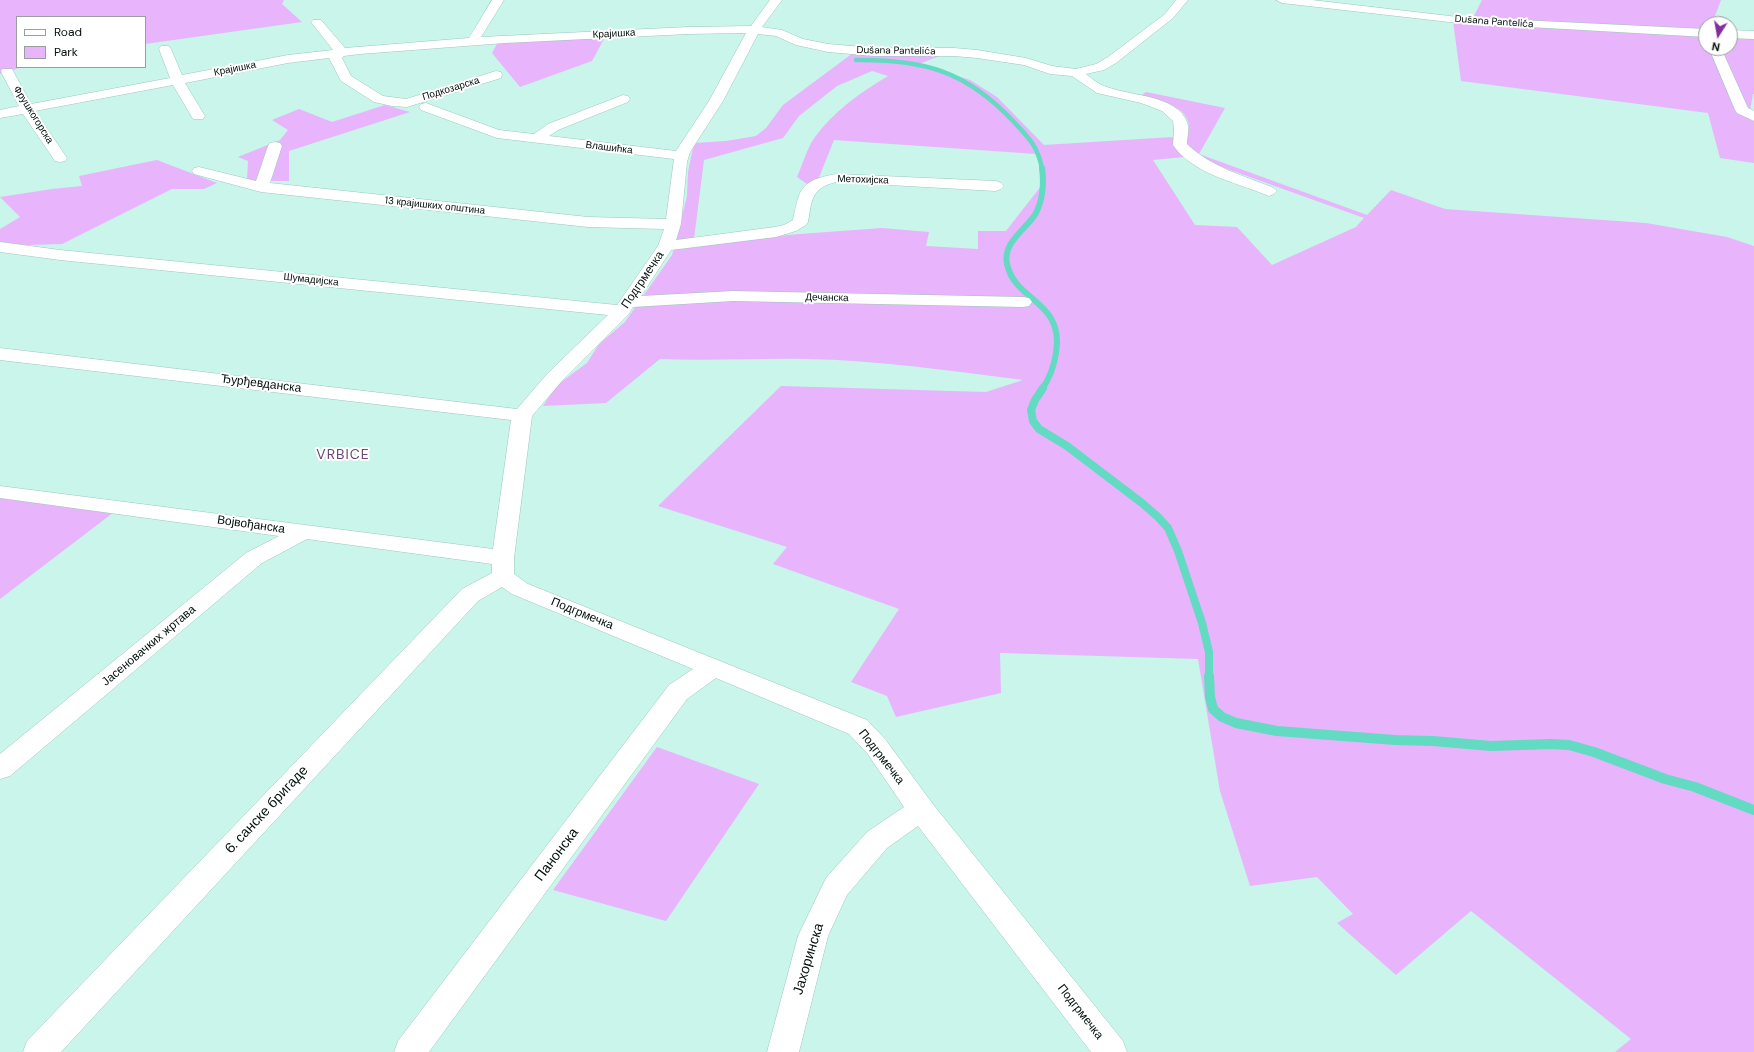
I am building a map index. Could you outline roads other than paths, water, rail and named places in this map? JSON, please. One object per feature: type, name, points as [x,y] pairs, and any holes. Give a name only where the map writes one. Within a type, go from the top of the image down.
[{"type":"street","points":[[473,41],[498,2],[511,0]]},
{"type":"street","points":[[754,30],[776,0]]},
{"type":"street","name":"Dušana Pantelića","points":[[754,30],[778,33],[800,42],[828,48],[875,52],[954,52],[977,54],[1026,62],[1050,70],[1076,73],[1100,67],[1112,60],[1169,16],[1182,0]]},
{"type":"street","name":"Dušana Pantelića","points":[[1282,0],[1474,21],[1698,33]]},
{"type":"street","points":[[318,22],[341,52]]},
{"type":"street","name":"Крајишка","points":[[0,114],[288,59],[341,52],[473,41],[680,31],[754,30]]},
{"type":"street","name":"Подгрмечка","points":[[522,415],[554,378],[626,306],[666,246],[673,224],[682,156],[716,101],[754,30]]},
{"type":"street","points":[[1738,34],[1754,35]]},
{"type":"street","points":[[165,49],[177,80],[198,116]]},
{"type":"street","name":"Подкозарска","points":[[341,52],[335,57],[346,78],[379,99],[392,102],[407,103],[496,75]]},
{"type":"street","points":[[1718,56],[1742,110],[1754,117]]},
{"type":"street","name":"Фрушкогорска","points":[[6,72],[27,109],[60,158]]},
{"type":"street","points":[[1076,73],[1090,84],[1103,90],[1151,102],[1172,111],[1180,119],[1180,145],[1186,153],[1204,165],[1269,191]]},
{"type":"street","points":[[536,139],[553,127],[623,99]]},
{"type":"street","name":"Влашићка","points":[[426,107],[497,134],[682,156]]},
{"type":"street","points":[[261,187],[275,146]]},
{"type":"street","name":"13 крајишких општина","points":[[199,171],[261,187],[588,222],[673,224]]},
{"type":"street","name":"Метохијска","points":[[666,246],[776,232],[790,228],[800,222],[808,189],[814,184],[829,179],[836,178],[996,186]]},
{"type":"street","name":"Шумадијска","points":[[0,247],[60,255],[626,306]]},
{"type":"street","name":"Дечанска","points":[[626,306],[733,296],[1024,302]]},
{"type":"street","name":"Ђурђевданска","points":[[0,354],[522,415]]},
{"type":"street","points":[[503,568],[522,415]]},
{"type":"street","name":"Војвођанска","points":[[0,492],[304,532],[503,568]]},
{"type":"street","name":"Јасеновачких жртава","points":[[0,769],[254,558],[304,532]]},
{"type":"street","name":"Подгрмечка","points":[[503,568],[520,589],[858,727],[876,746],[922,811],[1111,1052]]},
{"type":"street","name":"6. санске бригаде","points":[[39,1052],[470,595],[503,568]]},
{"type":"street","name":"Панонска","points":[[410,1052],[678,692],[714,667]]},
{"type":"street","name":"Јахоринска","points":[[782,1052],[813,936],[836,887],[878,840],[905,820],[922,811]]},
{"type":"waterway","points":[[856,60],[902,62],[942,71],[960,79],[978,90],[996,104],[1013,121],[1032,142],[1038,154],[1042,169]]},
{"type":"waterway","points":[[1042,168],[1042,191],[1036,213],[1016,236],[1008,249],[1006,256],[1007,264],[1012,277],[1019,287],[1047,312],[1053,322],[1057,336],[1054,363],[1042,389]]},
{"type":"waterway","points":[[1043,388],[1035,400],[1031,410],[1033,421],[1039,429],[1067,446],[1142,503],[1168,528],[1178,551],[1202,623],[1209,652],[1209,676]]},
{"type":"waterway","points":[[1209,676],[1210,697],[1213,709],[1222,717],[1236,723],[1277,731],[1395,740],[1433,741],[1491,746],[1551,744],[1569,745],[1594,752],[1665,779],[1695,787],[1754,810]]},
{"type":"district","name":"VRBICE","points":[[343,455]]}]
